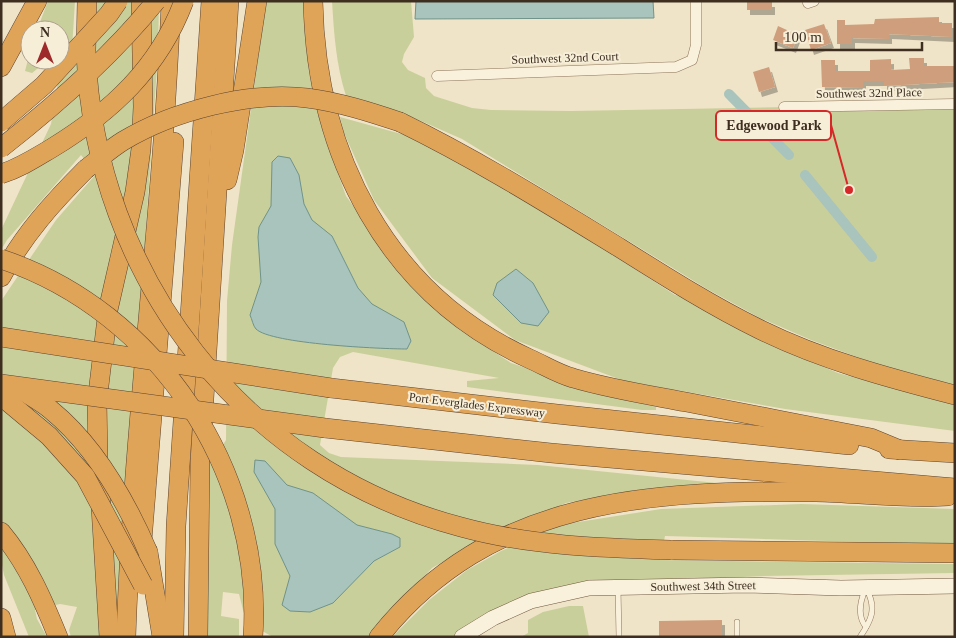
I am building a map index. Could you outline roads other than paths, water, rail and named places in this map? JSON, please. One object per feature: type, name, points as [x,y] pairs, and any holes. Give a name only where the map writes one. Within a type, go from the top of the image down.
[{"type":"highway","points":[[1,67],[24,28],[37,1]]},
{"type":"highway","points":[[87,1],[86,53],[91,113],[100,154],[118,212],[139,264],[155,294],[192,350],[224,387],[261,423],[314,463],[346,482],[383,500],[433,519],[499,536],[534,542],[671,550],[955,553]]},
{"type":"highway","points":[[1,122],[44,85],[109,14],[118,1]]},
{"type":"highway","points":[[109,637],[98,458],[97,402],[108,310],[135,192],[141,149],[143,107],[141,1]]},
{"type":"highway","points":[[1,148],[66,94],[109,54],[156,1]]},
{"type":"highway","points":[[126,637],[132,501],[164,120],[171,1]]},
{"type":"highway","points":[[1,174],[16,169],[75,134],[126,93],[158,53],[176,22],[183,1]]},
{"type":"highway","points":[[138,637],[140,570],[172,189],[183,1]]},
{"type":"highway","points":[[174,637],[176,526],[211,1]]},
{"type":"highway","points":[[198,637],[200,462],[230,1]]},
{"type":"highway","points":[[214,240],[234,150],[257,1]]},
{"type":"highway","points":[[313,1],[315,41],[322,91],[334,138],[357,193],[385,239],[414,276],[449,311],[503,347],[572,378],[870,438],[900,450]]},
{"type":"highway","points":[[1,276],[45,210],[86,169],[123,142],[156,124],[200,109],[270,98],[306,98],[346,106],[400,122],[455,149],[707,302],[762,331],[889,378],[955,395]]},
{"type":"highway","points":[[1,259],[67,290],[114,322],[143,348],[165,372],[200,420],[216,448],[227,473],[244,529],[252,582],[253,637]]},
{"type":"highway","name":"Port Everglades Expressway","points":[[1,337],[331,388],[900,450],[955,453]]},
{"type":"highway","points":[[1,376],[52,411],[92,453],[125,506],[148,552],[162,637]]},
{"type":"highway","points":[[1,384],[325,428],[560,454],[955,488]]},
{"type":"highway","points":[[1,396],[50,436],[85,476],[143,585],[149,637]]},
{"type":"highway","points":[[379,637],[433,582],[486,546],[528,526],[589,508],[643,498],[741,493],[817,492],[922,498],[955,495]]},
{"type":"highway","points":[[1,532],[25,566],[41,596],[58,637]]},
{"type":"highway","points":[[1,618],[6,637]]},
{"type":"street","name":"Southwest 32nd Court","points":[[437,76],[676,67],[692,60],[696,45],[696,1]]},
{"type":"street","name":"Southwest 32nd Place","points":[[784,107],[955,104]]},
{"type":"street","name":"Southwest 34th Street","points":[[462,637],[493,618],[537,599],[583,589],[746,585],[866,588],[955,586]]},
{"type":"lane","points":[[618,588],[619,637]]},
{"type":"lane","points":[[866,588],[860,602],[861,622],[866,627]]},
{"type":"lane","points":[[860,637],[866,627],[872,622],[871,598],[866,588]]},
{"type":"lane","points":[[737,622],[737,637]]},
{"type":"water","points":[[416,1],[653,1],[654,18],[415,19]]},
{"type":"water","points":[[278,156],[290,158],[299,175],[304,204],[312,220],[332,236],[358,288],[372,304],[404,322],[411,341],[407,349],[352,347],[304,342],[266,334],[255,328],[250,315],[261,282],[259,227],[271,206],[272,162]]},
{"type":"water","points":[[516,269],[533,283],[549,312],[538,326],[521,323],[493,295],[497,283]]},
{"type":"water","points":[[255,460],[265,461],[287,485],[313,493],[357,525],[392,534],[400,538],[400,547],[374,561],[333,603],[310,612],[290,611],[282,605],[290,576],[275,544],[275,509],[254,472]]},
{"type":"waterway","points":[[729,94],[789,155]]},
{"type":"waterway","points":[[805,175],[872,257]]},
{"type":"place","name":"Edgewood Park","points":[[849,190]]}]
